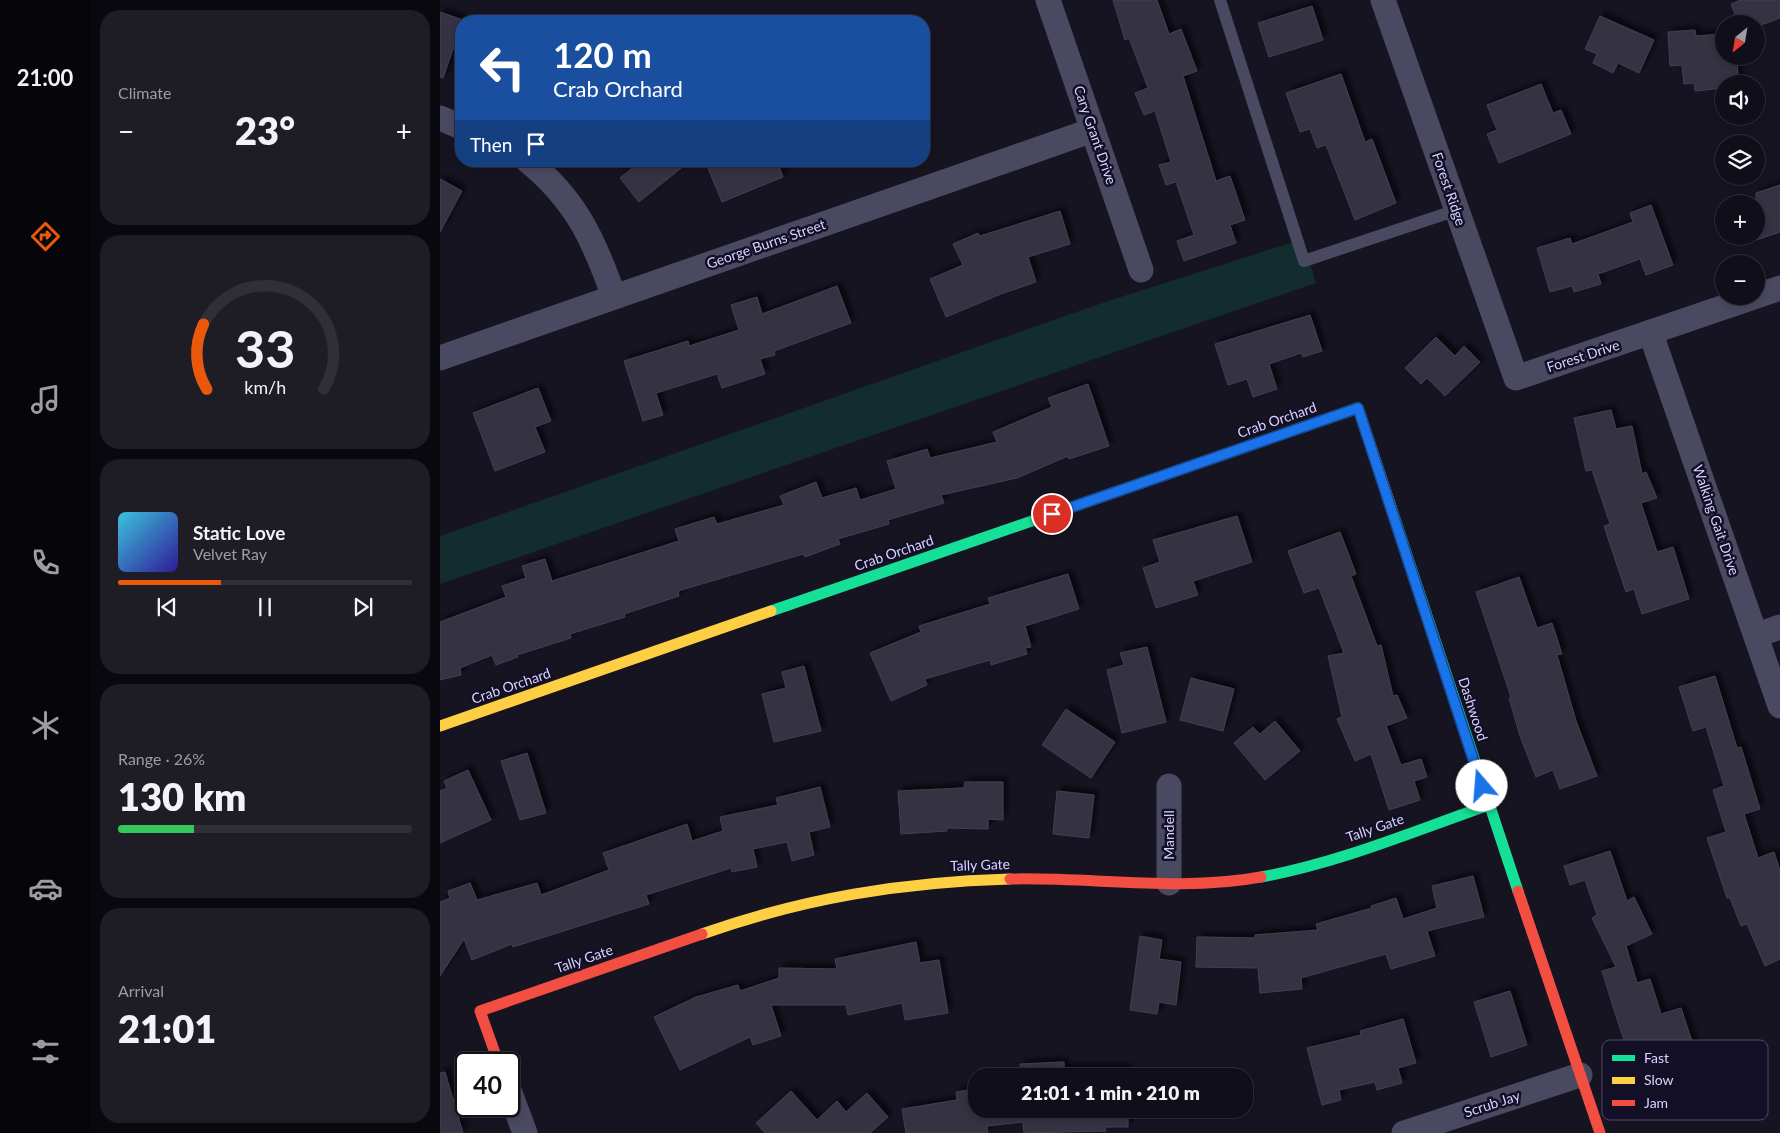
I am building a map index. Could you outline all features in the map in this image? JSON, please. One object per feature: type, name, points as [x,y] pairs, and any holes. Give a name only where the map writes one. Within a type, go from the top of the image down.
[{"type":"street","name":"Cary Grant Drive","points":[[1048,0],[1141,270]]},
{"type":"street","name":"Forest Ridge","points":[[1383,0],[1516,378]]},
{"type":"street","points":[[440,118],[455,124]]},
{"type":"street","name":"George Burns Street","points":[[440,358],[1093,130]]},
{"type":"street","points":[[535,167],[559,189],[585,224],[602,262],[614,297]]},
{"type":"street","name":"Forest Drive","points":[[1516,378],[1651,334],[1780,288]]},
{"type":"street","name":"Walking Gait Drive","points":[[1651,334],[1757,635],[1780,706]]},
{"type":"street","name":"Crab Orchard","points":[[440,726],[1358,408]]},
{"type":"street","name":"Dashwood","points":[[1358,408],[1600,1133]]},
{"type":"street","points":[[1757,635],[1780,627]]},
{"type":"street","name":"Mandell","points":[[1169,786],[1169,883]]},
{"type":"street","name":"Tally Gate","points":[[495,1052],[480,1011],[745,919],[843,895],[952,880],[1044,878],[1169,883],[1244,880],[1288,872],[1489,805]]},
{"type":"street","name":"Scrub Jay","points":[[1404,1133],[1580,1075]]},
{"type":"street","points":[[519,1117],[525,1133]]},
{"type":"lane","points":[[1220,0],[1304,261],[1457,210]]},
{"type":"green space","points":[[1303,239],[1316,283],[440,584],[440,536],[1105,302]]},
{"type":"building","points":[[1113,0],[1157,0],[1169,34],[1181,29],[1197,71],[1183,76],[1216,181],[1230,176],[1245,220],[1230,225],[1236,243],[1184,261],[1177,241],[1194,235],[1176,182],[1166,185],[1159,165],[1171,162],[1155,111],[1144,115],[1135,93],[1148,88],[1129,38],[1125,40]]},
{"type":"building","points":[[1741,0],[1780,0],[1780,18],[1765,24],[1765,15],[1735,15],[1731,4]]},
{"type":"building","points":[[1312,6],[1323,40],[1269,57],[1258,23]]},
{"type":"building","points":[[440,12],[455,17],[455,43],[443,78],[440,77]]},
{"type":"building","points":[[1600,16],[1654,40],[1639,73],[1618,63],[1613,73],[1593,63],[1597,54],[1585,49]]},
{"type":"building","points":[[1695,30],[1696,36],[1715,35],[1715,65],[1737,65],[1738,75],[1715,75],[1715,89],[1695,91],[1694,83],[1684,84],[1682,65],[1670,66],[1668,32]]},
{"type":"building","points":[[1341,74],[1365,142],[1372,139],[1396,203],[1355,220],[1326,145],[1317,148],[1310,129],[1300,132],[1286,93]]},
{"type":"building","points":[[1541,84],[1553,113],[1561,110],[1571,134],[1499,163],[1487,134],[1497,130],[1487,105]]},
{"type":"building","points":[[634,167],[683,167],[639,202],[620,178]]},
{"type":"building","points":[[707,167],[779,167],[783,177],[722,202]]},
{"type":"building","points":[[440,179],[462,191],[440,232]]},
{"type":"building","points":[[1780,185],[1780,232],[1765,237],[1765,195],[1756,195],[1756,193]]},
{"type":"building","points":[[1651,205],[1673,265],[1646,275],[1640,259],[1598,274],[1601,284],[1574,292],[1572,286],[1550,292],[1537,248],[1570,238],[1572,244],[1633,222],[1630,213]]},
{"type":"building","points":[[1060,211],[1070,244],[1028,257],[1036,282],[1001,294],[946,317],[930,279],[963,265],[953,244],[978,233],[980,236]]},
{"type":"building","points":[[837,286],[851,323],[774,351],[775,355],[760,359],[765,374],[722,388],[717,374],[656,393],[663,415],[643,421],[624,361],[688,341],[689,346],[739,330],[731,305],[757,297],[762,314]]},
{"type":"building","points":[[1310,315],[1322,351],[1303,357],[1301,353],[1269,364],[1277,389],[1253,397],[1247,379],[1228,385],[1215,344]]},
{"type":"building","points":[[1436,337],[1455,356],[1464,346],[1480,362],[1445,396],[1427,378],[1421,384],[1405,368]]},
{"type":"building","points":[[1088,384],[1109,446],[1069,459],[1068,456],[1017,478],[941,495],[944,503],[888,520],[889,524],[838,539],[840,544],[805,557],[803,554],[678,591],[679,596],[624,614],[625,617],[570,634],[571,638],[517,655],[518,657],[496,665],[492,655],[460,668],[461,675],[440,680],[440,622],[506,597],[502,586],[526,578],[522,566],[545,559],[552,581],[679,541],[675,529],[714,517],[717,524],[784,505],[780,496],[816,482],[822,498],[856,488],[860,500],[896,489],[887,461],[927,449],[930,458],[997,442],[993,432],[1052,407],[1048,398]]},
{"type":"building","points":[[538,388],[551,421],[535,427],[545,452],[495,471],[473,413]]},
{"type":"building","points":[[1611,410],[1616,429],[1632,426],[1642,474],[1646,472],[1657,498],[1641,503],[1657,552],[1673,547],[1689,599],[1642,614],[1634,589],[1626,592],[1604,526],[1610,524],[1592,470],[1586,471],[1574,418]]},
{"type":"building","points":[[1237,516],[1252,562],[1193,581],[1198,595],[1156,608],[1143,568],[1160,562],[1153,540]]},
{"type":"building","points":[[1340,532],[1356,574],[1351,576],[1377,646],[1381,645],[1393,696],[1397,695],[1407,718],[1386,726],[1401,765],[1421,759],[1427,777],[1414,781],[1420,800],[1389,810],[1371,754],[1355,761],[1337,719],[1342,717],[1328,656],[1344,653],[1319,588],[1304,593],[1288,551]]},
{"type":"building","points":[[1068,574],[1079,609],[1025,626],[1031,647],[1025,648],[1027,654],[991,665],[990,660],[925,679],[927,685],[891,701],[870,653],[921,632],[919,626],[990,604],[988,598]]},
{"type":"building","points":[[1519,577],[1537,628],[1552,623],[1562,654],[1557,655],[1576,721],[1597,776],[1560,789],[1553,770],[1536,777],[1520,736],[1509,698],[1511,697],[1476,592]]},
{"type":"building","points":[[1147,647],[1166,722],[1122,733],[1107,670],[1124,665],[1120,653]]},
{"type":"building","points":[[804,666],[821,731],[774,742],[762,694],[786,688],[782,672]]},
{"type":"building","points":[[1715,676],[1737,748],[1741,747],[1760,809],[1744,814],[1758,858],[1774,852],[1780,871],[1780,959],[1765,966],[1747,924],[1741,926],[1730,898],[1727,898],[1707,838],[1726,832],[1713,790],[1724,786],[1706,727],[1693,731],[1679,687]]},
{"type":"building","points":[[1191,678],[1234,689],[1223,731],[1180,720]]},
{"type":"building","points":[[1066,709],[1115,742],[1091,778],[1042,745]]},
{"type":"building","points":[[1275,721],[1300,751],[1265,780],[1234,743],[1253,727],[1260,734]]},
{"type":"building","points":[[527,753],[546,813],[520,820],[501,761]]},
{"type":"building","points":[[468,770],[491,820],[440,843],[440,791],[447,788],[444,781]]},
{"type":"building","points":[[965,782],[1003,782],[1003,820],[988,819],[988,829],[947,828],[947,831],[901,834],[898,791],[964,788]]},
{"type":"building","points":[[820,787],[830,827],[809,832],[814,855],[792,861],[787,842],[753,849],[757,867],[732,872],[731,868],[646,895],[649,904],[513,947],[512,944],[472,960],[464,939],[440,976],[440,902],[450,898],[448,891],[470,883],[477,900],[537,883],[541,895],[609,870],[603,853],[687,824],[692,841],[723,831],[720,817],[778,805],[776,798]]},
{"type":"building","points":[[1057,791],[1094,795],[1089,838],[1053,834]]},
{"type":"building","points":[[1610,851],[1627,901],[1634,897],[1652,934],[1626,946],[1637,983],[1650,979],[1661,1014],[1681,1008],[1692,1040],[1624,1040],[1602,971],[1616,967],[1592,918],[1597,915],[1585,880],[1570,885],[1564,866]]},
{"type":"building","points":[[1473,876],[1484,917],[1427,931],[1435,956],[1391,969],[1386,954],[1301,978],[1302,989],[1260,993],[1258,968],[1196,967],[1197,937],[1255,938],[1255,935],[1318,930],[1316,924],[1372,908],[1371,906],[1396,898],[1403,919],[1437,908],[1432,886]]},
{"type":"building","points":[[1140,936],[1162,940],[1159,959],[1181,962],[1176,1005],[1159,1002],[1157,1014],[1130,1010]]},
{"type":"building","points":[[916,942],[920,963],[939,960],[948,1013],[905,1020],[902,1003],[848,1015],[846,1005],[771,1005],[781,1036],[753,1045],[750,1037],[680,1070],[654,1017],[696,997],[738,985],[740,991],[779,978],[779,968],[837,969],[835,959]]},
{"type":"building","points":[[1510,991],[1527,1045],[1491,1057],[1474,1002]]},
{"type":"building","points":[[1403,1019],[1416,1063],[1398,1068],[1402,1083],[1377,1090],[1375,1082],[1339,1090],[1341,1100],[1322,1105],[1307,1048],[1361,1035],[1360,1031]]},
{"type":"building","points":[[1064,1062],[1064,1068],[1020,1068],[1020,1064]]},
{"type":"building","points":[[445,1072],[455,1106],[455,1117],[458,1117],[463,1133],[440,1133],[440,1073]]},
{"type":"building","points":[[968,1090],[968,1118],[1128,1118],[1128,1127],[1105,1127],[1106,1131],[1024,1133],[1023,1122],[987,1126],[988,1133],[906,1133],[902,1109],[957,1100],[956,1092]]},
{"type":"building","points":[[791,1091],[817,1120],[837,1101],[846,1112],[867,1093],[888,1117],[870,1133],[765,1133],[756,1123]]},
{"type":"traffic: fast","points":[[1391,507],[1518,891]]},
{"type":"traffic: fast","points":[[771,611],[1055,513]]},
{"type":"traffic: fast","points":[[1261,877],[1319,864],[1348,855],[1489,805]]},
{"type":"traffic: slow","points":[[1055,513],[1358,408],[1391,507]]},
{"type":"traffic: slow","points":[[440,726],[771,611]]},
{"type":"traffic: slow","points":[[702,934],[740,921],[854,894],[931,884],[1010,879]]},
{"type":"traffic: jam","points":[[1010,879],[1167,884],[1230,881],[1261,877]]},
{"type":"traffic: jam","points":[[1518,891],[1600,1133]]},
{"type":"traffic: jam","points":[[495,1052],[480,1011],[702,934]]},
{"type":"route","points":[[1052,514],[1358,408],[1482,786]]}]
